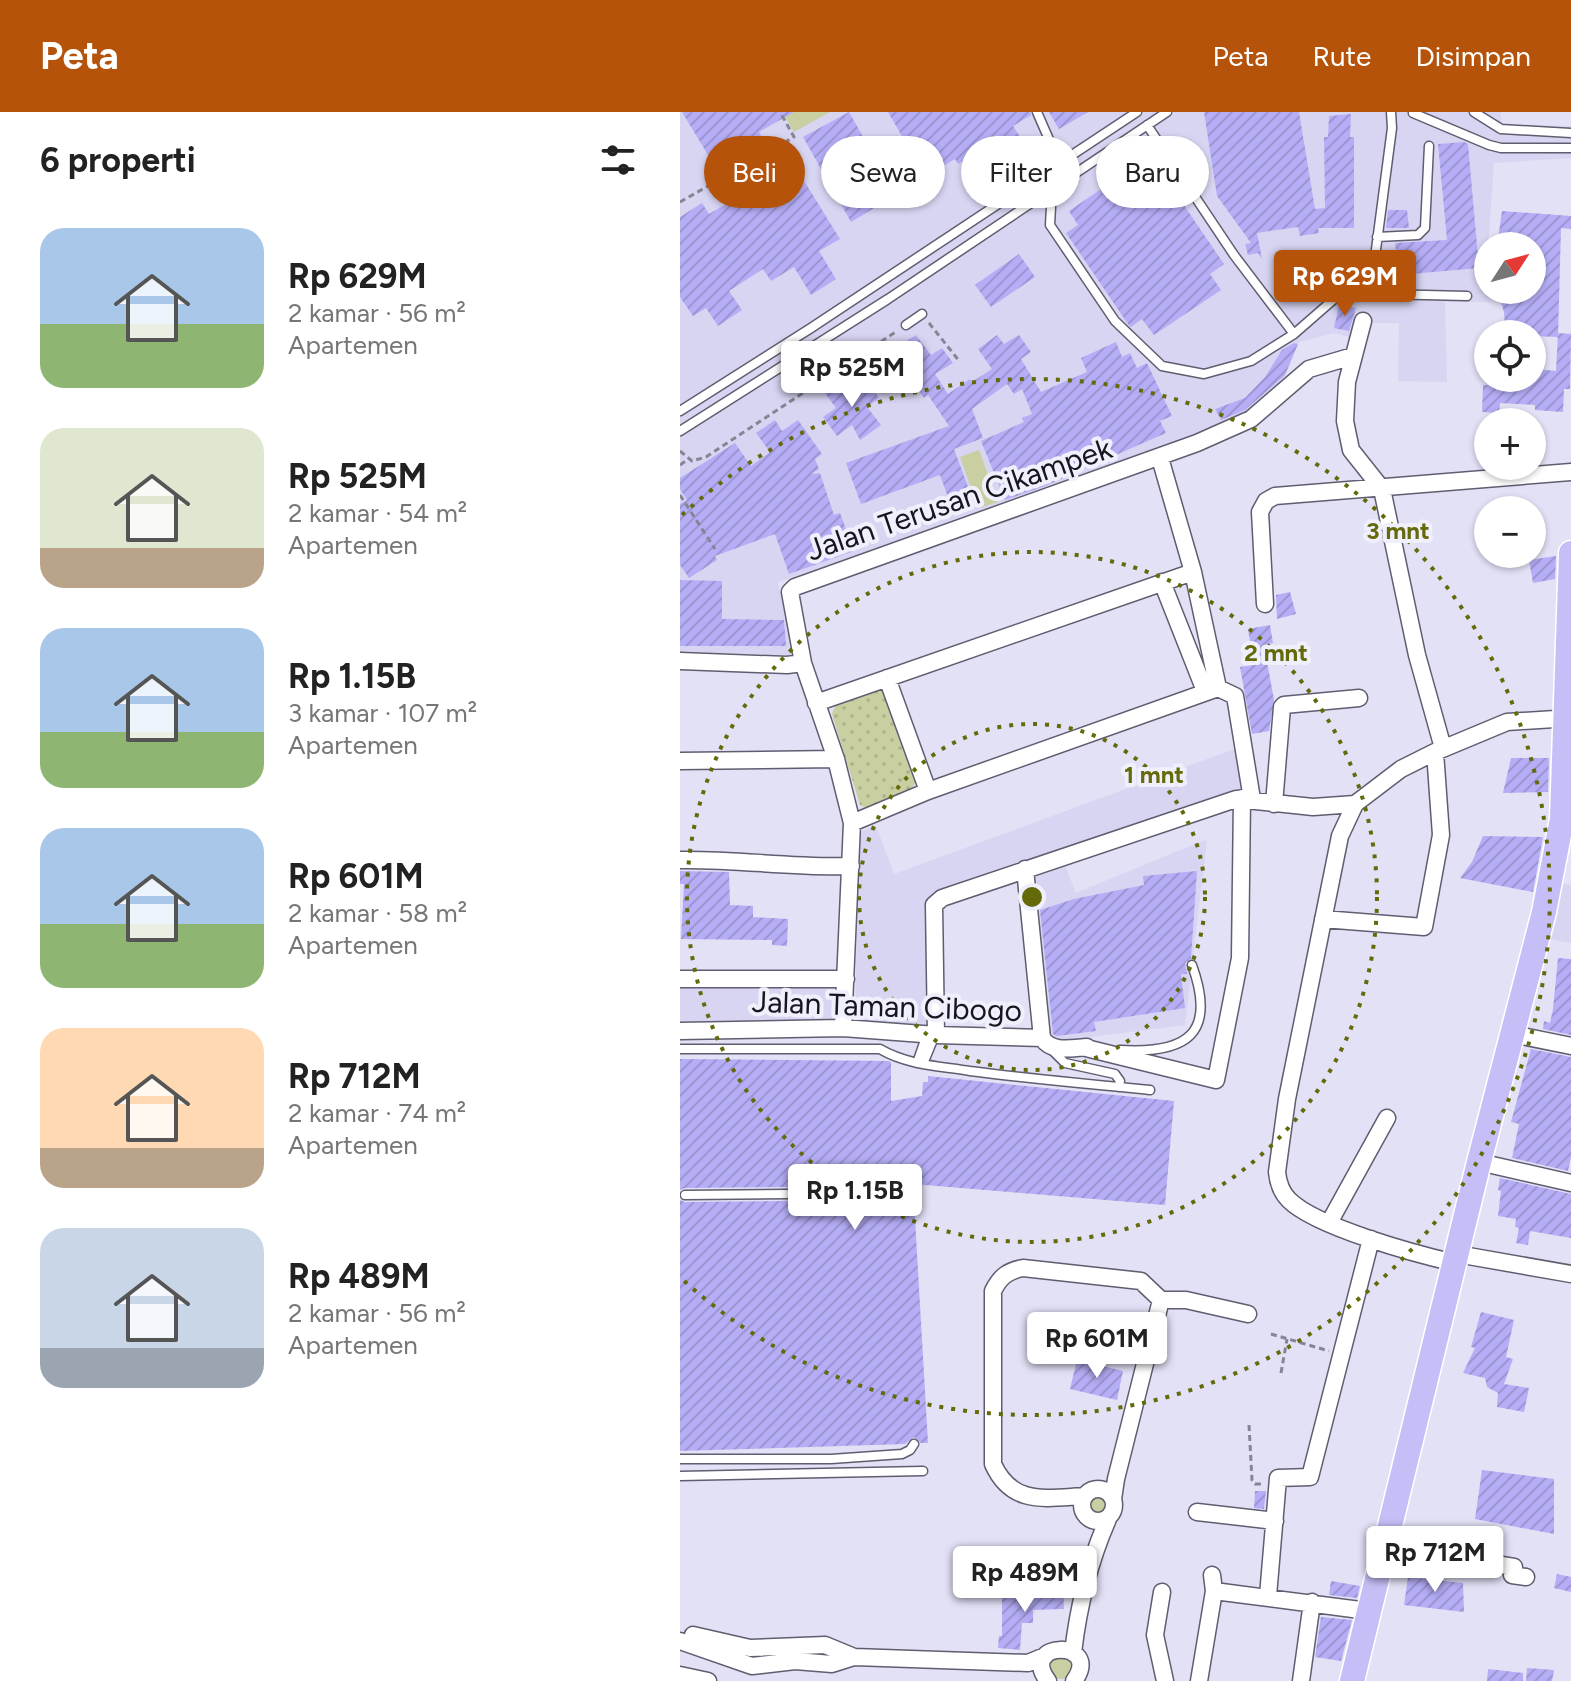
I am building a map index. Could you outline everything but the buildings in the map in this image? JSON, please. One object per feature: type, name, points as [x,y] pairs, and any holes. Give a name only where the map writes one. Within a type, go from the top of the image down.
[{"type":"main road","points":[[1352,1681],[1479,1162],[1544,912],[1562,819],[1569,718],[1571,553]]},
{"type":"street","points":[[1323,919],[1424,927],[1441,835],[1439,750],[1382,489],[1351,450],[1345,421],[1347,382],[1363,321]]},
{"type":"street","name":"Jalan Terusan Cikampek","points":[[843,1028],[852,823],[836,759],[803,663],[790,597],[795,587],[1160,458],[1251,419],[1309,369],[1353,356]]},
{"type":"street","points":[[1160,458],[1193,572],[1211,689]]},
{"type":"street","points":[[1265,604],[1260,512],[1266,501],[1275,496],[1571,472]]},
{"type":"street","points":[[816,703],[1193,572]]},
{"type":"street","points":[[1162,582],[1211,689]]},
{"type":"street","points":[[680,661],[803,663]]},
{"type":"street","points":[[887,678],[928,791]]},
{"type":"street","points":[[852,823],[928,791],[1211,689],[1235,696],[1247,798]]},
{"type":"street","points":[[1274,804],[1282,707],[1359,698]]},
{"type":"street","points":[[1569,718],[1502,724],[1401,769],[1355,804],[1340,836],[1287,1099],[1277,1172],[1283,1193],[1291,1202],[1329,1223],[1371,1239],[1456,1258],[1571,1274]]},
{"type":"street","points":[[680,761],[836,759]]},
{"type":"street","points":[[931,1034],[934,905],[942,898],[1247,798],[1313,807],[1355,804]]},
{"type":"street","name":"Jalan Taman Cibogo","points":[[680,1031],[843,1028],[1046,1043],[1086,1048],[1216,1080],[1240,958],[1247,798]]},
{"type":"street","points":[[680,860],[851,866]]},
{"type":"street","points":[[1025,869],[1046,1043]]},
{"type":"street","points":[[680,979],[846,979]]},
{"type":"street","points":[[1512,1034],[1571,1046]]},
{"type":"street","points":[[1329,1223],[1387,1118]]},
{"type":"street","points":[[1479,1162],[1571,1183]]},
{"type":"street","points":[[1268,1596],[1278,1478],[1310,1477],[1371,1239]]},
{"type":"street","points":[[1068,1650],[1076,1631],[1100,1538],[1114,1510],[1068,1496],[1021,1495],[1006,1486],[993,1464],[993,1291],[999,1279],[1011,1270],[1023,1268],[1141,1281],[1161,1300],[1186,1300],[1248,1314]]},
{"type":"street","points":[[1094,1502],[1116,1479],[1161,1300]]},
{"type":"street","points":[[1094,1502],[1100,1538]]},
{"type":"street","points":[[1197,1512],[1275,1521]]},
{"type":"street","points":[[1385,1546],[1514,1567],[1512,1575],[1526,1577]]},
{"type":"street","points":[[1199,1681],[1213,1583],[1268,1596],[1368,1611]]},
{"type":"street","points":[[1162,1592],[1155,1635],[1165,1681]]},
{"type":"street","points":[[1301,1681],[1312,1602]]},
{"type":"street","points":[[680,1631],[750,1648],[795,1653]]},
{"type":"street","points":[[680,1641],[752,1666],[825,1645],[854,1657],[1041,1668],[1050,1651],[1068,1650]]},
{"type":"street","points":[[1068,1650],[1080,1663],[1074,1681]]},
{"type":"street","points":[[680,1675],[708,1681]]},
{"type":"lane","points":[[1037,112],[1048,136]]},
{"type":"lane","points":[[1080,150],[1137,112]]},
{"type":"lane","points":[[1080,171],[1167,112]]},
{"type":"lane","points":[[1370,295],[1392,128],[1391,112]]},
{"type":"lane","points":[[1404,112],[1415,112],[1501,148],[1571,148]]},
{"type":"lane","points":[[1474,112],[1501,129],[1571,133]]},
{"type":"lane","points":[[1147,125],[1234,255],[1294,334]]},
{"type":"lane","points":[[1377,237],[1418,235],[1425,228],[1429,146]]},
{"type":"lane","points":[[680,411],[993,208]]},
{"type":"lane","points":[[680,431],[1024,208]]},
{"type":"lane","points":[[1050,208],[1050,225],[1115,321],[1162,366],[1204,374],[1251,361],[1294,334],[1341,293],[1467,296]]},
{"type":"lane","points":[[906,325],[922,314]]},
{"type":"lane","points":[[811,328],[820,343]]},
{"type":"lane","points":[[1086,1048],[1145,1050],[1181,1043],[1192,1034],[1201,1018],[1200,987],[1192,965]]},
{"type":"lane","points":[[920,1063],[931,1034]]},
{"type":"lane","points":[[1046,1043],[1065,1063],[1115,1074],[1120,1081],[1119,1087]]},
{"type":"lane","points":[[680,1049],[880,1049],[892,1056],[920,1063],[1025,1078],[1150,1090]]},
{"type":"lane","points":[[685,1195],[867,1196],[895,1193],[897,1197]]},
{"type":"lane","points":[[680,1459],[843,1458],[902,1454],[914,1444]]},
{"type":"lane","points":[[843,1458],[844,1472]]},
{"type":"lane","points":[[680,1476],[923,1471]]},
{"type":"path","points":[[680,202],[794,137],[780,112]]},
{"type":"path","points":[[922,314],[960,362]]},
{"type":"path","points":[[680,465],[687,460],[706,457],[906,325]]},
{"type":"path","points":[[680,451],[687,460]]},
{"type":"path","points":[[680,495],[715,549]]},
{"type":"path","points":[[1271,1334],[1341,1355]]},
{"type":"path","points":[[1281,1373],[1287,1339]]},
{"type":"path","points":[[1249,1425],[1252,1480],[1255,1484],[1278,1485]]},
{"type":"shaded area","points":[[680,112],[1501,112],[1501,125],[1571,126],[1571,158],[1494,163],[1489,232],[1474,232],[1474,302],[1445,302],[1447,382],[1398,381],[1399,323],[1360,323],[1353,338],[1334,333],[1299,342],[1282,383],[1264,406],[1164,449],[778,582],[793,655],[680,652]]},
{"type":"shaded area","points":[[1240,747],[1247,788],[929,898],[924,912],[931,1012],[929,1026],[859,1022],[855,1017],[859,838],[863,831],[876,826],[894,874]]},
{"type":"shaded area","points":[[1207,839],[1185,1025],[1051,1042],[1031,872],[1063,861],[1076,893]]},
{"type":"shaded area","points":[[1559,883],[1571,885],[1571,943],[1550,939]]},
{"type":"shaded area","points":[[680,985],[834,985],[833,1022],[680,1022]]},
{"type":"green space","points":[[782,112],[830,112],[794,132]]},
{"type":"green space","points":[[979,450],[998,502],[978,508],[960,457]]},
{"type":"green space","points":[[881,689],[886,693],[916,782],[911,789],[866,808],[860,805],[832,714],[845,699]]},
{"type":"green space","points":[[1098,1496],[1105,1499],[1108,1506],[1105,1513],[1098,1516],[1091,1513],[1088,1506],[1091,1499]]},
{"type":"green space","points":[[1061,1657],[1069,1660],[1072,1668],[1069,1676],[1061,1679],[1053,1676],[1050,1668],[1053,1660]]}]
